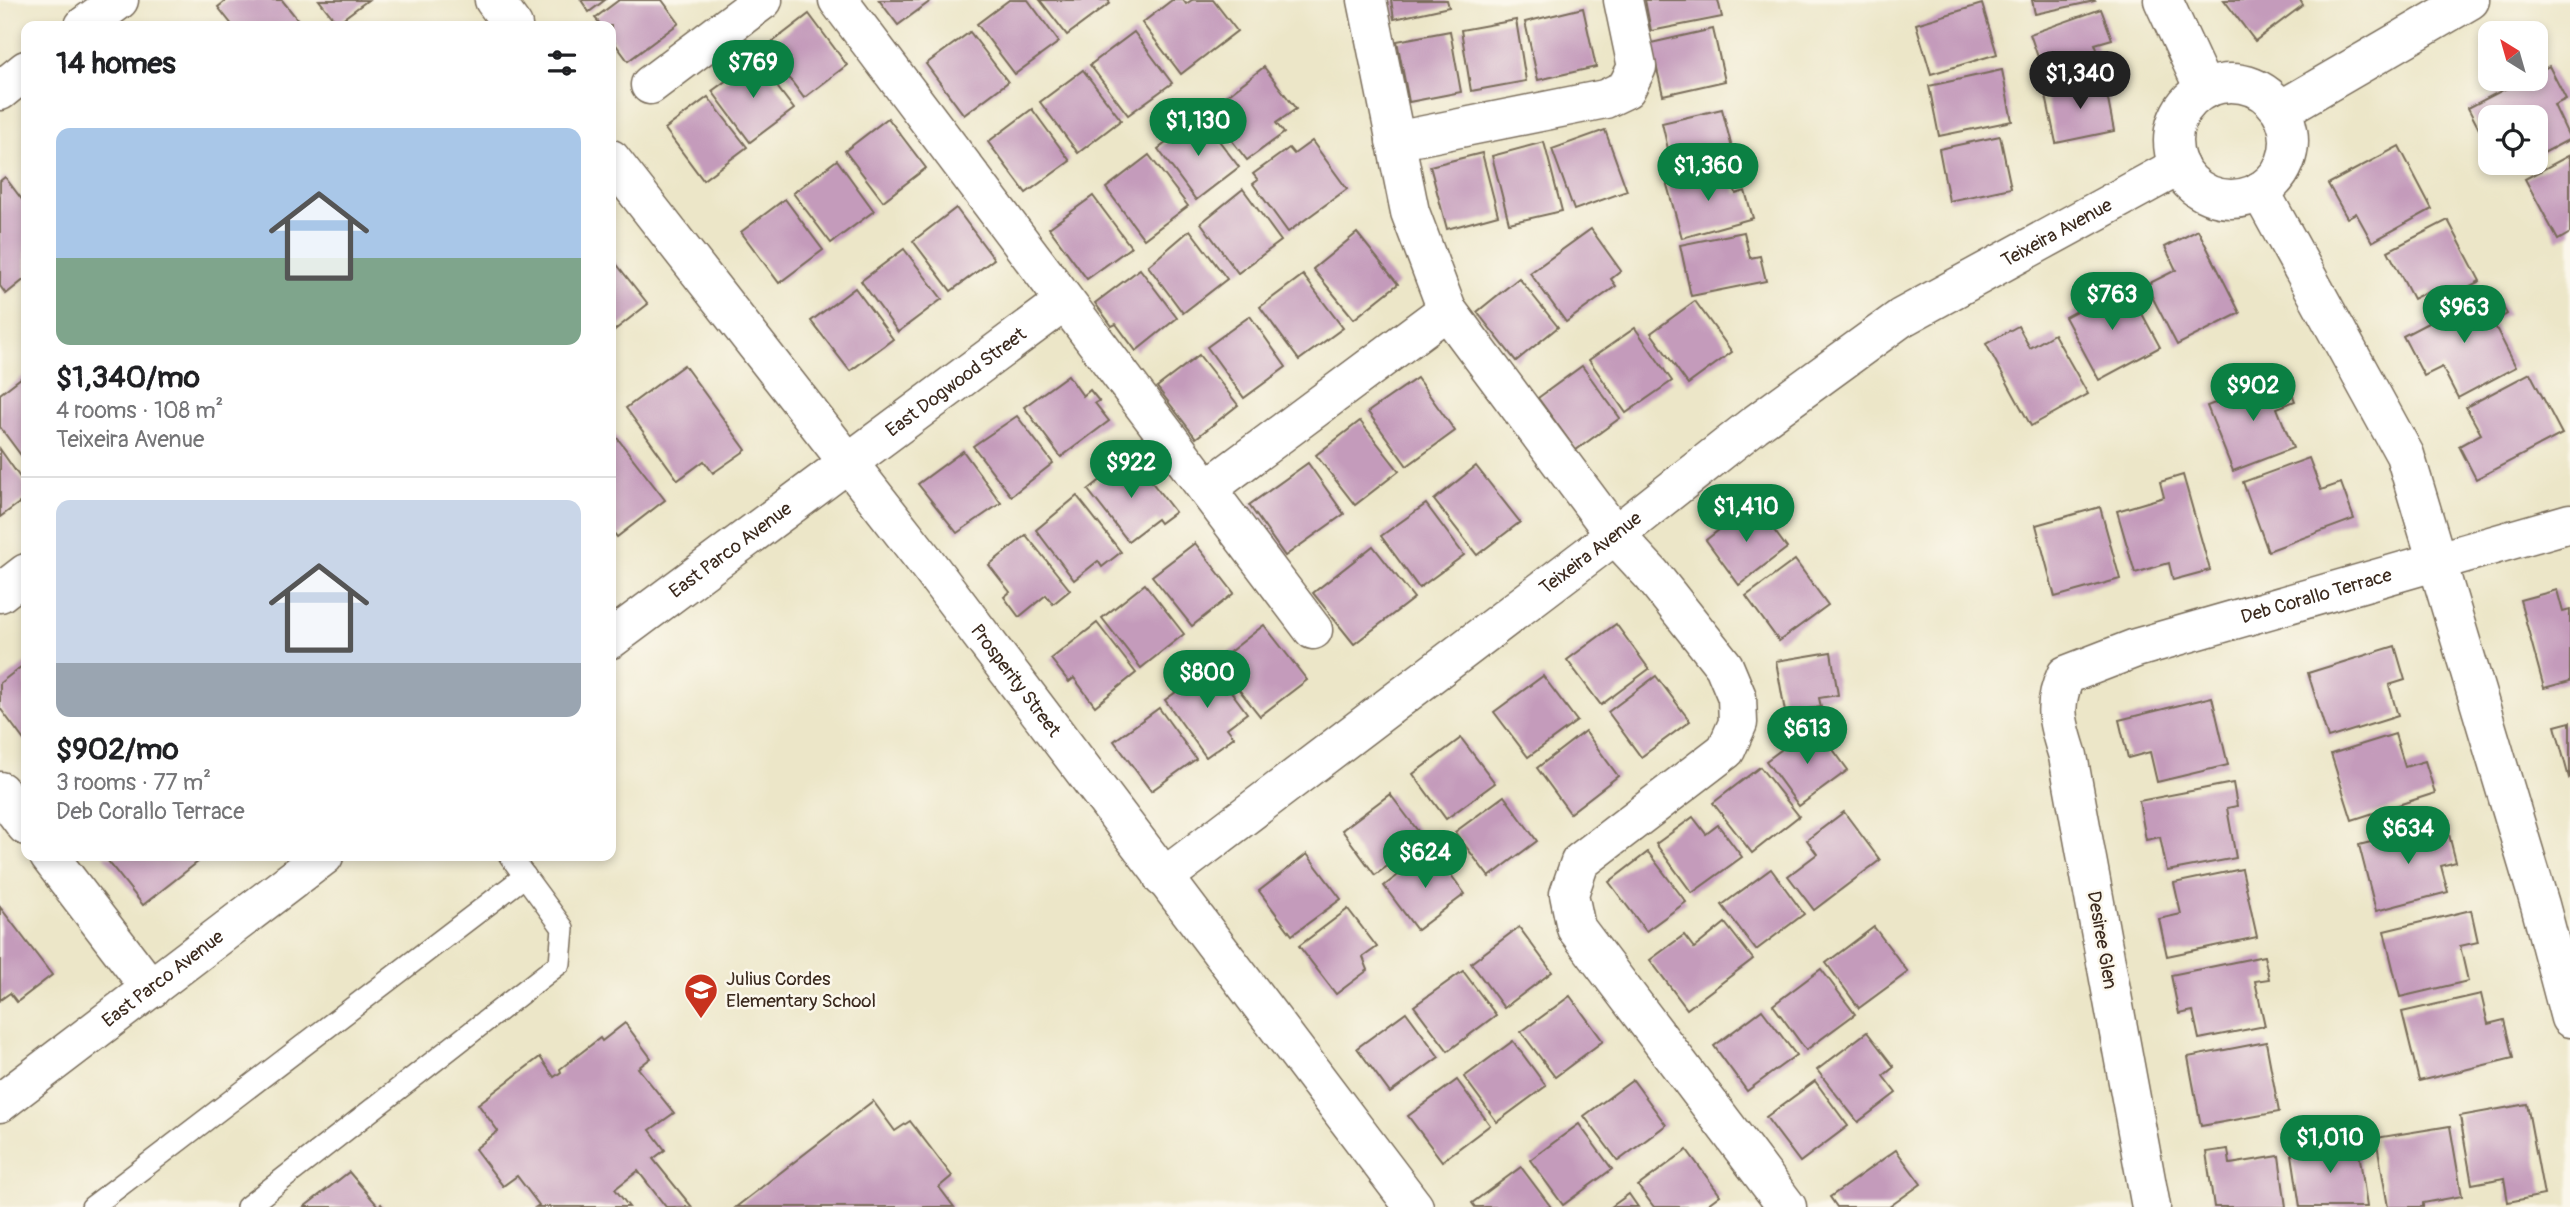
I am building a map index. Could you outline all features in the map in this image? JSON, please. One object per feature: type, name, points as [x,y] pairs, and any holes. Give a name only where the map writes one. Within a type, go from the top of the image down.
[{"type":"street","points":[[91,21],[119,0]]},
{"type":"street","points":[[494,0],[509,21]]},
{"type":"street","points":[[650,85],[763,0]]},
{"type":"street","points":[[838,0],[1312,630]]},
{"type":"street","points":[[1367,0],[1410,212],[1447,310],[1615,535],[1652,575],[1724,666],[1737,698],[1738,723],[1726,750],[1580,862],[1569,894],[1576,928],[1787,1207]]},
{"type":"street","points":[[1395,141],[1605,99],[1626,89],[1637,67],[1623,0]]},
{"type":"street","points":[[2163,0],[2204,89]]},
{"type":"street","points":[[2281,110],[2470,0]]},
{"type":"street","points":[[0,90],[21,75]]},
{"type":"street","points":[[2222,83],[2243,83],[2261,90],[2277,103],[2281,110],[2290,138],[2288,156],[2280,173],[2268,187],[2252,196],[2233,200],[2198,190],[2184,175],[2175,158],[2173,138],[2177,118],[2188,102],[2204,89],[2222,83]]},
{"type":"street","name":"Prosperity Street","points":[[616,165],[848,462],[1414,1207]]},
{"type":"street","name":"Teixeira Avenue","points":[[1164,878],[1615,535],[1754,425],[1901,318],[2179,166]]},
{"type":"street","points":[[2260,191],[2405,455],[2436,562],[2555,901],[2570,1018]]},
{"type":"street","name":"East Dogwood Street","points":[[848,462],[1064,302]]},
{"type":"street","points":[[1207,489],[1447,310]]},
{"type":"street","name":"East Parco Avenue","points":[[616,635],[848,462]]},
{"type":"street","name":"Deb Corallo Terrace","points":[[2066,675],[2136,648],[2570,523]]},
{"type":"street","points":[[0,593],[21,577]]},
{"type":"street","name":"Desiree Glen","points":[[2066,675],[2058,694],[2057,720],[2068,756],[2151,1207]]},
{"type":"street","points":[[0,791],[21,818]]},
{"type":"street","points":[[53,861],[150,989]]},
{"type":"street","name":"East Parco Avenue","points":[[0,1103],[317,861]]},
{"type":"lane","points":[[247,1207],[560,963],[563,928],[514,861]]},
{"type":"lane","points":[[92,1207],[525,876]]},
{"type":"building","points":[[227,0],[282,0],[299,21],[229,21],[218,7]]},
{"type":"building","points":[[319,0],[368,0],[340,21],[335,21]]},
{"type":"building","points":[[581,0],[605,0],[589,12]]},
{"type":"building","points":[[619,0],[662,0],[679,23],[628,61],[616,45],[616,21],[598,21],[595,18]]},
{"type":"building","points":[[879,0],[932,0],[898,25]]},
{"type":"building","points":[[1009,0],[1028,0],[1059,42],[1015,74],[977,24]]},
{"type":"building","points":[[1040,0],[1108,0],[1110,3],[1067,35]]},
{"type":"building","points":[[1172,0],[1183,0],[1186,4],[1192,0],[1213,0],[1237,31],[1181,74],[1142,23]]},
{"type":"building","points":[[1391,0],[1447,0],[1449,7],[1394,19]]},
{"type":"building","points":[[1645,0],[1718,0],[1722,17],[1651,31]]},
{"type":"building","points":[[2032,0],[2094,0],[2095,1],[2035,14]]},
{"type":"building","points":[[2224,0],[2300,0],[2303,5],[2255,41]]},
{"type":"building","points":[[1982,4],[1997,54],[1931,74],[1916,24]]},
{"type":"building","points":[[1583,8],[1596,67],[1538,80],[1525,22]]},
{"type":"building","points":[[2101,9],[2112,39],[2095,44],[2102,63],[2047,83],[2030,34]]},
{"type":"building","points":[[809,14],[847,65],[804,98],[766,47]]},
{"type":"building","points":[[1516,20],[1526,81],[1471,91],[1461,30]]},
{"type":"building","points":[[1713,29],[1725,81],[1663,95],[1651,43]]},
{"type":"building","points":[[1450,31],[1461,92],[1409,102],[1397,41]]},
{"type":"building","points":[[970,32],[1008,82],[964,115],[926,64]]},
{"type":"building","points":[[1134,32],[1172,83],[1128,115],[1090,65]]},
{"type":"building","points":[[756,59],[794,109],[750,142],[712,91]]},
{"type":"building","points":[[1264,67],[1296,109],[1276,123],[1284,133],[1247,160],[1208,110]]},
{"type":"building","points":[[2548,67],[2566,99],[2554,105],[2570,139],[2548,151],[2548,105],[2478,105],[2478,127],[2468,108],[2501,91],[2548,91]]},
{"type":"building","points":[[1083,70],[1121,120],[1078,153],[1040,102]]},
{"type":"building","points":[[2002,70],[2012,121],[1939,136],[1929,86]]},
{"type":"building","points":[[2104,79],[2114,131],[2056,143],[2045,91]]},
{"type":"building","points":[[708,97],[747,147],[703,180],[665,129]]},
{"type":"building","points":[[1032,109],[1070,161],[1026,193],[988,142]]},
{"type":"building","points":[[1722,109],[1735,160],[1674,175],[1662,123]]},
{"type":"building","points":[[1201,117],[1239,167],[1196,200],[1158,149]]},
{"type":"building","points":[[888,118],[926,168],[883,201],[845,151]]},
{"type":"building","points":[[1605,130],[1627,191],[1574,210],[1552,149]]},
{"type":"building","points":[[2000,136],[2011,188],[1949,201],[1939,149]]},
{"type":"building","points":[[1312,141],[1347,189],[1288,232],[1253,184],[1258,180],[1253,174],[1289,148],[1294,154]]},
{"type":"building","points":[[1544,142],[1562,211],[1509,223],[1492,156]]},
{"type":"building","points":[[2399,146],[2432,209],[2372,242],[2356,213],[2347,218],[2328,184]]},
{"type":"building","points":[[1482,153],[1498,215],[1447,229],[1430,166]]},
{"type":"building","points":[[1149,155],[1188,206],[1144,239],[1106,188]]},
{"type":"building","points":[[2570,155],[2570,233],[2558,240],[2525,179],[2532,175],[2548,175],[2548,167]]},
{"type":"building","points":[[837,160],[874,211],[831,243],[793,193]]},
{"type":"building","points":[[1729,168],[1736,194],[1745,191],[1753,218],[1682,238],[1667,185]]},
{"type":"building","points":[[5,177],[21,198],[21,282],[6,294],[0,286],[0,181]]},
{"type":"building","points":[[1243,189],[1281,241],[1238,273],[1201,223]]},
{"type":"building","points":[[1093,196],[1131,247],[1087,279],[1049,228]]},
{"type":"building","points":[[785,199],[823,250],[779,283],[741,232]]},
{"type":"building","points":[[956,208],[994,259],[951,291],[913,241]]},
{"type":"building","points":[[2448,220],[2480,281],[2437,303],[2430,290],[2413,299],[2388,251]]},
{"type":"building","points":[[1591,229],[1621,271],[1611,279],[1616,286],[1566,322],[1530,273]]},
{"type":"building","points":[[1190,230],[1227,279],[1183,313],[1148,266]]},
{"type":"building","points":[[2198,230],[2240,313],[2177,345],[2146,285],[2176,270],[2165,247]]},
{"type":"building","points":[[1744,232],[1750,258],[1760,256],[1766,281],[1691,296],[1680,245]]},
{"type":"building","points":[[1357,233],[1398,284],[1354,319],[1313,269]]},
{"type":"building","points":[[904,249],[942,299],[898,332],[861,281]]},
{"type":"building","points":[[616,263],[648,304],[616,329]]},
{"type":"building","points":[[1140,269],[1177,318],[1136,351],[1116,324],[1112,326],[1095,303]]},
{"type":"building","points":[[1303,275],[1343,328],[1299,360],[1260,307]]},
{"type":"building","points":[[1519,278],[1558,327],[1516,361],[1477,312]]},
{"type":"building","points":[[2126,284],[2160,347],[2099,380],[2065,317]]},
{"type":"building","points":[[855,288],[893,339],[850,371],[811,321]]},
{"type":"building","points":[[2493,289],[2507,314],[2493,322],[2516,367],[2458,398],[2442,367],[2424,376],[2403,336]]},
{"type":"building","points":[[1695,301],[1732,352],[1688,384],[1651,333]]},
{"type":"building","points":[[1250,316],[1286,367],[1244,398],[1207,347]]},
{"type":"building","points":[[2018,326],[2030,348],[2054,334],[2088,394],[2031,426],[1986,344]]},
{"type":"building","points":[[1635,328],[1672,381],[1626,413],[1589,360]]},
{"type":"building","points":[[1199,355],[1238,405],[1196,438],[1157,387]]},
{"type":"building","points":[[684,365],[746,450],[713,473],[704,461],[678,480],[626,408]]},
{"type":"building","points":[[1582,366],[1620,418],[1576,450],[1538,398]]},
{"type":"building","points":[[2530,373],[2562,434],[2476,479],[2459,446],[2481,434],[2466,407]]},
{"type":"building","points":[[1068,375],[1083,396],[1090,390],[1099,401],[1095,403],[1109,421],[1061,457],[1024,407]]},
{"type":"building","points":[[2285,376],[2295,401],[2277,408],[2293,448],[2233,471],[2207,406]]},
{"type":"building","points":[[21,378],[21,455],[0,427],[0,394]]},
{"type":"building","points":[[1417,378],[1455,431],[1407,466],[1368,412]]},
{"type":"building","points":[[1017,416],[1053,463],[1011,496],[973,446]]},
{"type":"building","points":[[1360,421],[1399,471],[1355,505],[1316,455]]},
{"type":"building","points":[[616,436],[665,500],[616,536]]},
{"type":"building","points":[[0,449],[21,479],[21,502],[0,517]]},
{"type":"building","points":[[963,451],[1001,503],[957,533],[918,484]]},
{"type":"building","points":[[1133,458],[1175,512],[1160,523],[1157,519],[1128,541],[1088,490]]},
{"type":"building","points":[[2309,458],[2321,490],[2341,483],[2354,519],[2268,551],[2243,482]]},
{"type":"building","points":[[1308,463],[1344,514],[1285,556],[1249,505]]},
{"type":"building","points":[[1476,466],[1520,522],[1477,555],[1434,500]]},
{"type":"building","points":[[2183,475],[2210,570],[2173,580],[2169,563],[2135,573],[2117,511],[2164,497],[2160,482]]},
{"type":"building","points":[[1077,496],[1121,552],[1102,567],[1098,561],[1074,580],[1036,530]]},
{"type":"building","points":[[1754,503],[1787,548],[1739,585],[1706,540]]},
{"type":"building","points":[[1426,504],[1464,555],[1419,588],[1381,536]]},
{"type":"building","points":[[2100,507],[2120,579],[2055,597],[2036,525]]},
{"type":"building","points":[[1026,535],[1070,590],[1053,604],[1046,595],[1019,617],[1004,597],[1010,592],[989,565]]},
{"type":"building","points":[[1195,543],[1234,593],[1192,626],[1152,576]]},
{"type":"building","points":[[1373,546],[1414,598],[1354,644],[1313,593]]},
{"type":"building","points":[[1795,560],[1828,605],[1779,641],[1746,596]]},
{"type":"building","points":[[1145,584],[1184,634],[1141,668],[1102,618]]},
{"type":"building","points":[[2557,590],[2563,612],[2570,610],[2570,681],[2544,688],[2520,600]]},
{"type":"building","points":[[1097,623],[1136,673],[1095,706],[1074,678],[1069,682],[1051,659]]},
{"type":"building","points":[[1616,624],[1649,669],[1601,705],[1567,660]]},
{"type":"building","points":[[1264,625],[1307,680],[1260,716],[1217,662]]},
{"type":"building","points":[[2395,646],[2405,680],[2389,685],[2398,716],[2328,738],[2308,673]]},
{"type":"building","points":[[1831,652],[1838,695],[1819,698],[1821,707],[1785,712],[1776,661]]},
{"type":"building","points":[[1212,666],[1247,713],[1227,728],[1234,737],[1206,757],[1165,700]]},
{"type":"building","points":[[21,667],[21,736],[0,708],[0,683]]},
{"type":"building","points":[[1543,676],[1577,721],[1528,757],[1494,712]]},
{"type":"building","points":[[1656,676],[1690,721],[1641,757],[1608,712]]},
{"type":"building","points":[[2212,697],[2228,765],[2157,782],[2150,752],[2128,758],[2119,720]]},
{"type":"building","points":[[1159,708],[1196,759],[1151,791],[1114,741]]},
{"type":"building","points":[[2570,722],[2570,777],[2569,778],[2555,726]]},
{"type":"building","points":[[1815,725],[1848,770],[1799,806],[1766,761]]},
{"type":"building","points":[[1585,731],[1618,776],[1570,813],[1537,768]]},
{"type":"building","points":[[2395,734],[2405,767],[2425,761],[2435,793],[2352,820],[2331,754]]},
{"type":"building","points":[[1461,738],[1495,783],[1446,819],[1413,774]]},
{"type":"building","points":[[1760,767],[1799,816],[1752,853],[1713,803]]},
{"type":"building","points":[[2233,783],[2237,806],[2227,808],[2236,858],[2167,871],[2160,837],[2146,840],[2139,801]]},
{"type":"building","points":[[1390,794],[1424,839],[1375,875],[1342,830]]},
{"type":"building","points":[[1504,796],[1537,841],[1489,877],[1455,832]]},
{"type":"building","points":[[1844,812],[1880,860],[1814,910],[1788,876],[1817,854],[1807,840]]},
{"type":"building","points":[[1693,817],[1706,834],[1718,825],[1742,857],[1692,893],[1656,844]]},
{"type":"building","points":[[2446,823],[2456,862],[2441,866],[2448,892],[2376,911],[2359,845]]},
{"type":"building","points":[[1432,849],[1465,894],[1417,930],[1384,886]]},
{"type":"building","points":[[1648,852],[1686,902],[1646,931],[1609,882]]},
{"type":"building","points":[[1307,854],[1341,899],[1292,935],[1259,891]]},
{"type":"building","points":[[108,861],[199,861],[143,905]]},
{"type":"building","points":[[1771,869],[1804,914],[1756,950],[1722,905]]},
{"type":"building","points":[[2242,869],[2257,937],[2167,956],[2159,919],[2181,914],[2174,883]]},
{"type":"building","points":[[0,907],[52,975],[17,1002],[10,993],[0,1000]]},
{"type":"building","points":[[1348,909],[1377,947],[1363,957],[1368,970],[1336,994],[1299,946]]},
{"type":"building","points":[[2471,910],[2478,942],[2460,946],[2468,981],[2400,997],[2384,931]]},
{"type":"building","points":[[1725,923],[1753,959],[1687,1009],[1650,960],[1684,935],[1694,948]]},
{"type":"building","points":[[1519,927],[1552,972],[1504,1008],[1471,963]]},
{"type":"building","points":[[1874,927],[1908,972],[1859,1008],[1826,963]]},
{"type":"building","points":[[2264,956],[2269,979],[2255,981],[2265,1026],[2199,1039],[2193,1011],[2179,1014],[2171,975]]},
{"type":"building","points":[[1821,969],[1855,1014],[1806,1050],[1773,1005]]},
{"type":"building","points":[[1463,971],[1496,1015],[1448,1051],[1414,1006]]},
{"type":"building","points":[[2481,994],[2488,1024],[2504,1020],[2513,1058],[2419,1081],[2402,1012]]},
{"type":"building","points":[[1570,996],[1603,1041],[1555,1077],[1521,1032]]},
{"type":"building","points":[[1762,1010],[1796,1055],[1747,1091],[1714,1046]]},
{"type":"building","points":[[1406,1012],[1439,1057],[1390,1093],[1357,1048]]},
{"type":"building","points":[[625,1023],[651,1058],[638,1068],[674,1113],[650,1130],[665,1150],[653,1159],[692,1207],[666,1207],[638,1171],[615,1189],[629,1207],[536,1207],[539,1205],[517,1176],[503,1186],[475,1149],[498,1131],[478,1104],[540,1057],[554,1077],[561,1072],[560,1069],[600,1038],[602,1041]]},
{"type":"building","points":[[1867,1032],[1894,1067],[1883,1076],[1896,1093],[1858,1122],[1817,1070]]},
{"type":"building","points":[[1513,1041],[1546,1086],[1497,1122],[1464,1077]]},
{"type":"building","points":[[2266,1042],[2279,1112],[2201,1126],[2188,1057]]},
{"type":"building","points":[[1457,1080],[1490,1125],[1442,1161],[1408,1116]]},
{"type":"building","points":[[1633,1080],[1666,1125],[1618,1161],[1584,1116]]},
{"type":"building","points":[[1815,1081],[1848,1126],[1800,1162],[1766,1117]]},
{"type":"building","points":[[873,1101],[895,1131],[910,1121],[952,1176],[939,1187],[954,1207],[736,1207]]},
{"type":"building","points":[[2527,1104],[2544,1195],[2508,1202],[2504,1178],[2472,1184],[2460,1116]]},
{"type":"building","points":[[1579,1124],[1612,1169],[1563,1205],[1530,1160]]},
{"type":"building","points":[[2450,1126],[2462,1196],[2423,1203],[2423,1207],[2388,1207],[2376,1138]]},
{"type":"building","points":[[2357,1138],[2367,1207],[2300,1207],[2291,1148]]},
{"type":"building","points":[[2228,1149],[2230,1164],[2279,1156],[2286,1207],[2214,1207],[2206,1152]]},
{"type":"building","points":[[1687,1150],[1720,1195],[1704,1207],[1654,1207],[1638,1186]]},
{"type":"building","points":[[1896,1150],[1921,1184],[1889,1207],[1837,1207],[1830,1197]]},
{"type":"building","points":[[1521,1167],[1551,1207],[1475,1207],[1472,1203]]},
{"type":"building","points":[[349,1172],[378,1206],[381,1204],[383,1207],[304,1207]]},
{"type":"building","points":[[1629,1194],[1638,1207],[1611,1207]]},
{"type":"place","name":"Julius Cordes Elementary School","points":[[701,1020]]}]
